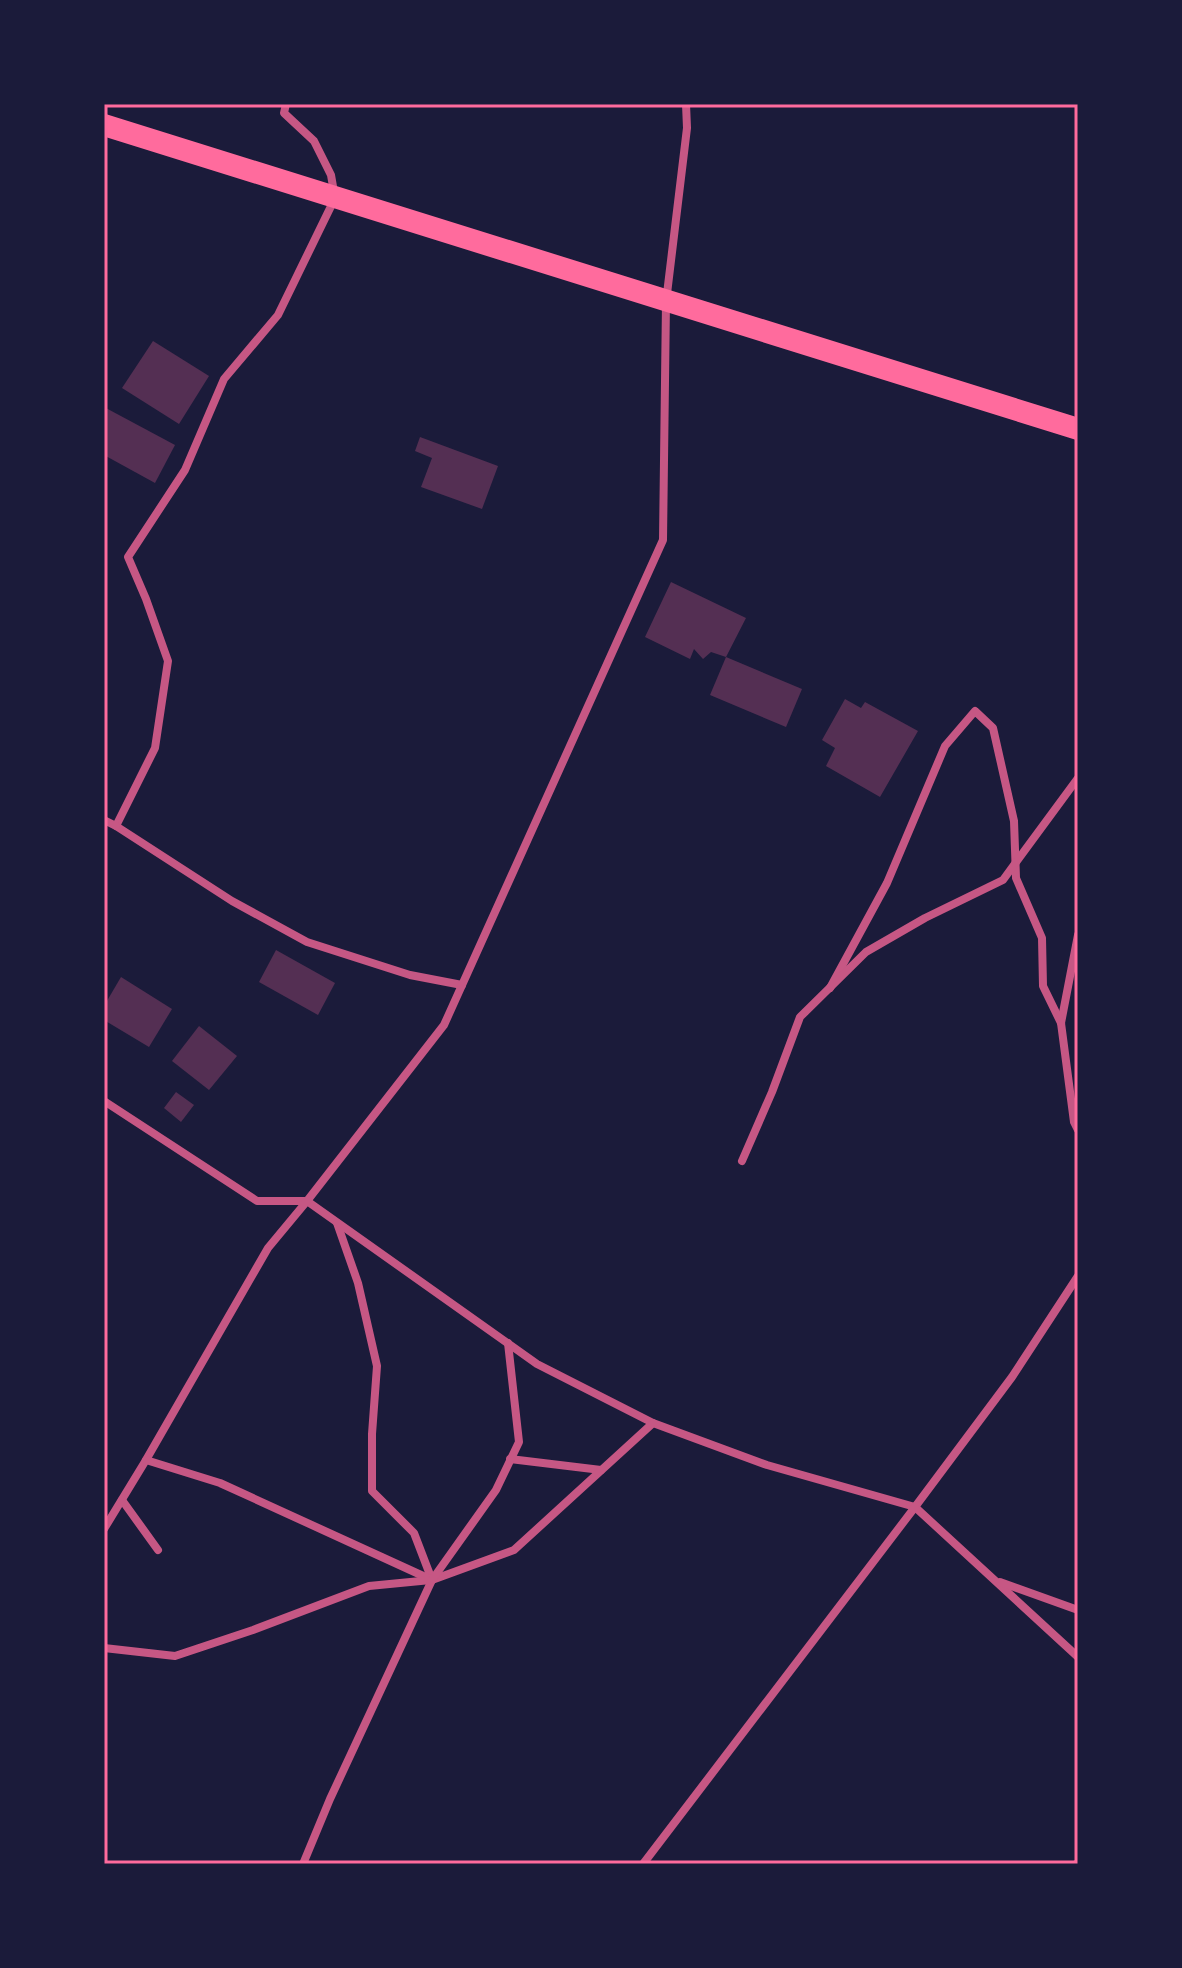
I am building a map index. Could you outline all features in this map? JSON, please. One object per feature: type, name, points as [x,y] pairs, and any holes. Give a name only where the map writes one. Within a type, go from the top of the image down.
[{"type":"highway","points":[[104,125],[1078,429]]},
{"type":"street","points":[[116,826],[155,748],[168,661],[128,557],[185,470],[224,379],[278,315],[335,198],[331,175],[314,141],[284,113],[286,104]]},
{"type":"street","points":[[104,1529],[268,1248],[444,1025],[663,540],[666,302],[687,128],[686,104]]},
{"type":"street","points":[[830,988],[887,883],[945,746],[975,711],[993,728],[1014,821],[1016,878],[1042,938],[1043,986],[1061,1023]]},
{"type":"street","points":[[742,1161],[800,1017],[866,952],[925,918],[1003,880],[1078,778]]},
{"type":"street","points":[[104,820],[232,901],[307,942],[410,975],[462,985]]},
{"type":"street","points":[[1078,935],[1061,1023],[1074,1122],[1078,1130]]},
{"type":"street","points":[[104,1101],[257,1201],[307,1201],[537,1364],[653,1423],[767,1465],[915,1507],[1078,1657]]},
{"type":"street","points":[[337,1221],[358,1283],[377,1366],[372,1491],[414,1533],[432,1580]]},
{"type":"street","points":[[643,1864],[1012,1377],[1078,1276]]},
{"type":"street","points":[[303,1864],[432,1580],[496,1490],[519,1442],[508,1343]]},
{"type":"street","points":[[104,1648],[175,1656],[369,1586],[432,1580],[514,1550],[653,1423]]},
{"type":"street","points":[[510,1459],[601,1470]]},
{"type":"street","points":[[146,1460],[220,1483],[432,1580]]},
{"type":"street","points":[[122,1500],[158,1550]]},
{"type":"street","points":[[995,1581],[1078,1610]]},
{"type":"building","points":[[153,341],[209,376],[179,424],[122,388]]},
{"type":"building","points":[[104,407],[175,445],[155,483],[104,455]]},
{"type":"building","points":[[420,437],[498,466],[482,509],[421,487],[432,458],[415,451]]},
{"type":"building","points":[[671,582],[746,618],[726,657],[711,652],[703,659],[694,649],[690,659],[645,637]]},
{"type":"building","points":[[726,657],[802,689],[786,727],[710,695]]},
{"type":"building","points":[[845,699],[861,708],[865,702],[918,731],[880,797],[826,766],[835,748],[822,740]]},
{"type":"building","points":[[276,950],[335,983],[318,1015],[259,982]]},
{"type":"building","points":[[121,977],[172,1009],[149,1047],[104,1020],[104,1006]]},
{"type":"building","points":[[199,1026],[237,1056],[209,1090],[172,1061]]},
{"type":"building","points":[[176,1092],[194,1105],[181,1122],[164,1108]]}]
